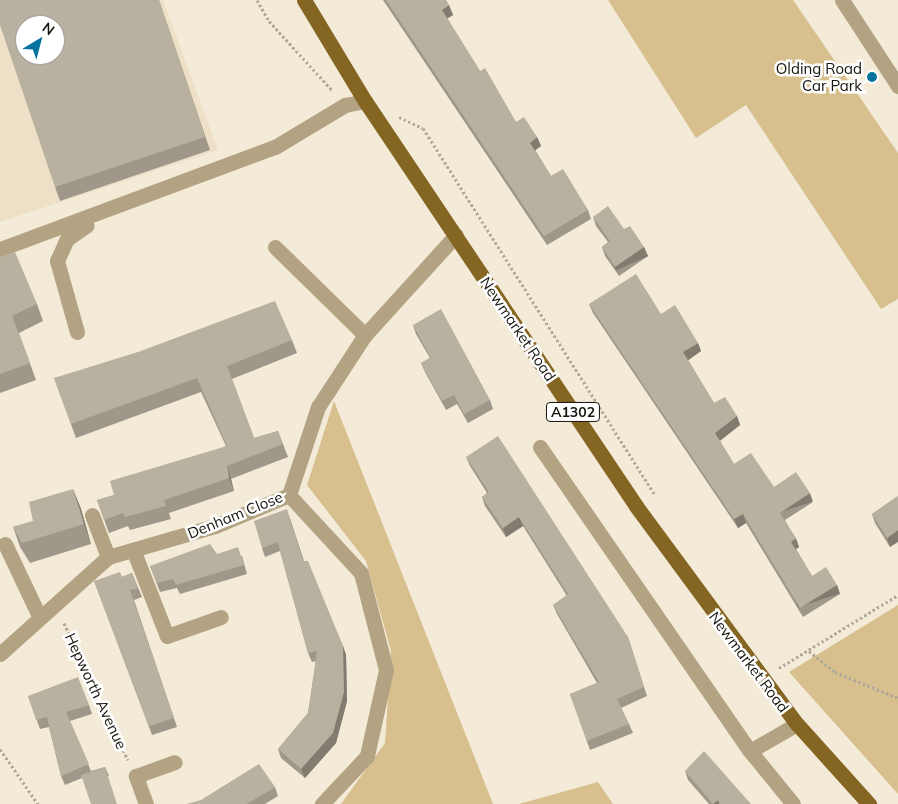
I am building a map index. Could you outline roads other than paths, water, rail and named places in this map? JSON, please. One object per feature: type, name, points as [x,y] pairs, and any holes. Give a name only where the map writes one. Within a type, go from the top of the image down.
[{"type":"main road","name":"Newmarket Road","points":[[304,0],[365,101],[636,506],[796,724],[869,804]]},
{"type":"street","points":[[842,0],[898,86]]},
{"type":"street","points":[[0,249],[105,213],[275,146],[345,105],[365,101]]},
{"type":"street","points":[[77,332],[57,261],[66,239],[105,213]]},
{"type":"street","name":"Denham Close","points":[[0,654],[39,616],[56,606],[79,579],[108,557],[134,552],[215,526],[288,495],[318,407],[365,335],[456,235]]},
{"type":"street","points":[[275,248],[365,335]]},
{"type":"street","points":[[540,447],[750,751],[793,804]]},
{"type":"street","points":[[288,495],[361,573],[386,670],[367,756],[322,804]]},
{"type":"street","points":[[92,515],[108,557]]},
{"type":"street","points":[[5,544],[39,616]]},
{"type":"street","points":[[134,552],[167,636],[220,617]]},
{"type":"street","name":"Newmarket Road","points":[[750,751],[796,724]]},
{"type":"street","points":[[146,804],[136,776],[175,762]]},
{"type":"place","name":"Olding Road Car Park","points":[[872,77]]}]
